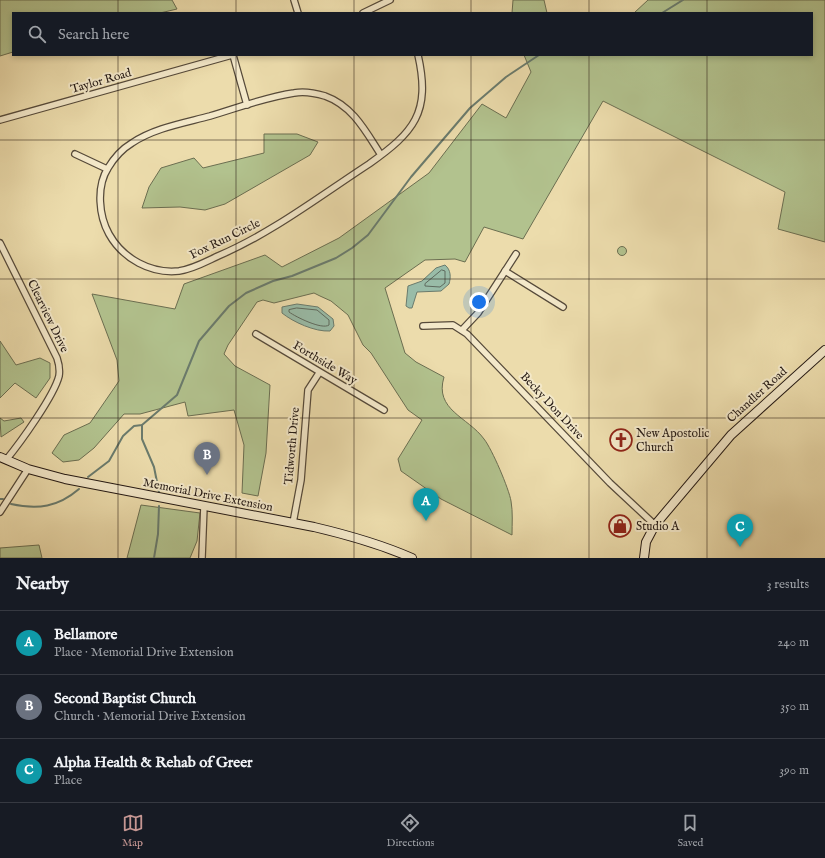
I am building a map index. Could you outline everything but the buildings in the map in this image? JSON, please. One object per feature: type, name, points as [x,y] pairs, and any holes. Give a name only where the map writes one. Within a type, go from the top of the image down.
[{"type":"street","points":[[294,0],[298,12]]},
{"type":"street","points":[[365,12],[390,0]]},
{"type":"street","name":"Taylor Road","points":[[0,120],[228,56]]},
{"type":"street","points":[[232,56],[247,105]]},
{"type":"street","points":[[381,155],[400,141],[412,125],[419,110],[422,83],[418,56]]},
{"type":"street","name":"Fox Run Circle","points":[[295,93],[310,93],[325,96],[339,103],[351,113],[381,155],[251,241],[196,266],[174,271],[158,270],[139,263],[123,253],[111,238],[104,222],[100,205],[102,186],[107,169],[122,150],[143,136],[247,105],[295,93]]},
{"type":"street","points":[[75,154],[107,169]]},
{"type":"street","name":"Clearview Drive","points":[[0,243],[51,345],[57,358],[59,368],[57,382],[39,413],[3,458]]},
{"type":"street","points":[[462,330],[478,313],[516,254]]},
{"type":"street","points":[[505,271],[563,307]]},
{"type":"street","name":"Becky Don Drive","points":[[424,326],[453,325],[462,330],[499,365],[616,489],[655,525]]},
{"type":"street","name":"Forthside Way","points":[[256,334],[384,410]]},
{"type":"street","name":"Chandler Road","points":[[644,558],[646,542],[655,525],[731,435],[825,350]]},
{"type":"street","name":"Tidworth Drive","points":[[292,523],[301,480],[308,390],[320,373]]},
{"type":"street","name":"Memorial Drive Extension","points":[[3,458],[28,469],[65,479],[292,523],[364,540],[412,558]]},
{"type":"street","points":[[0,512],[28,469]]},
{"type":"street","points":[[202,558],[204,506]]},
{"type":"green space","points":[[0,0],[172,0],[177,9],[164,12],[12,12],[12,52],[0,56]]},
{"type":"green space","points":[[513,0],[544,0],[547,12],[512,12]]},
{"type":"green space","points":[[648,0],[825,0],[825,242],[778,229],[785,192],[603,101],[523,239],[484,227],[465,262],[455,259],[425,260],[385,288],[405,353],[416,362],[444,377],[442,388],[444,398],[448,405],[454,412],[477,431],[491,451],[510,495],[512,509],[512,535],[441,499],[401,471],[398,459],[422,420],[408,410],[371,353],[363,345],[348,315],[331,301],[314,293],[274,303],[263,300],[257,302],[228,345],[224,354],[235,366],[270,385],[266,453],[258,496],[242,493],[244,445],[234,410],[188,416],[185,402],[140,414],[124,414],[94,448],[79,460],[63,462],[52,453],[64,435],[90,423],[119,381],[117,360],[92,294],[175,309],[184,284],[265,255],[282,267],[339,238],[429,173],[482,104],[506,118],[531,72],[524,56],[813,56],[813,12],[635,12]]},
{"type":"green space","points":[[264,134],[297,134],[318,142],[310,155],[225,204],[205,210],[180,207],[142,208],[149,187],[161,168],[194,158],[203,168],[264,153]]},
{"type":"green space","points":[[622,246],[627,251],[622,256],[617,251]]},
{"type":"green space","points":[[0,341],[16,365],[40,358],[50,363],[50,378],[36,398],[15,383],[0,398]]},
{"type":"green space","points":[[0,418],[4,421],[21,418],[24,422],[1,437]]},
{"type":"green space","points":[[141,505],[200,513],[197,541],[190,558],[127,558]]},
{"type":"green space","points":[[39,545],[42,558],[0,558],[0,548]]},
{"type":"water","points":[[445,265],[450,274],[449,284],[441,291],[417,292],[412,308],[406,306],[408,286],[422,281],[436,268]]},
{"type":"water","points":[[297,304],[318,307],[333,319],[334,326],[330,331],[318,330],[298,323],[282,313],[282,307]]},
{"type":"waterway","points":[[664,12],[683,0]]},
{"type":"waterway","points":[[88,477],[109,461],[123,436],[134,426],[142,425],[177,395],[199,341],[229,306],[246,293],[273,281],[292,276],[336,258],[352,248],[368,235],[411,177],[470,108],[506,77],[538,56]]},
{"type":"waterway","points":[[142,425],[142,439],[154,467],[159,492]]},
{"type":"waterway","points":[[11,504],[30,507],[47,506],[63,500],[79,489]]},
{"type":"waterway","points":[[154,558],[158,534],[159,506]]},
{"type":"place","name":"New Apostolic Church","points":[[621,440]]},
{"type":"place","name":"Second Baptist Church","points":[[207,475]]},
{"type":"place","name":"Bellamore","points":[[426,521]]},
{"type":"place","name":"Studio A","points":[[620,526]]},
{"type":"place","name":"Alpha Health & Rehab of Greer","points":[[740,547]]}]
